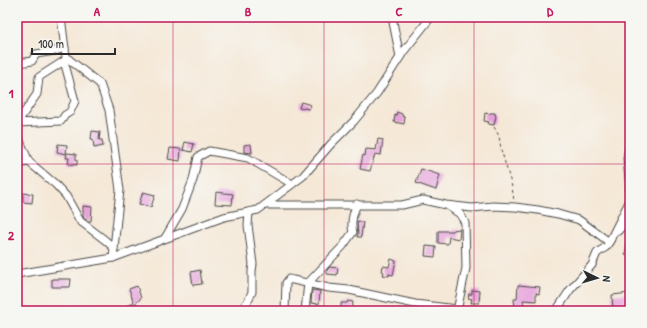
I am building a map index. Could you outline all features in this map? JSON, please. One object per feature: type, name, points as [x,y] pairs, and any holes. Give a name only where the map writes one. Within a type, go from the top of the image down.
[{"type":"street","points":[[17,123],[61,121],[65,115],[70,112],[76,101],[66,60],[61,17]]},
{"type":"street","points":[[394,17],[393,22],[400,57]]},
{"type":"street","points":[[17,274],[113,258],[224,217],[258,210],[303,176],[330,144],[354,121],[377,93],[404,51],[431,17]]},
{"type":"street","points":[[17,59],[19,63],[32,61],[36,54],[65,48]]},
{"type":"street","points":[[17,123],[37,94],[39,77],[66,60]]},
{"type":"street","points":[[66,60],[100,84],[109,110],[120,190],[113,258]]},
{"type":"street","points":[[17,118],[17,134],[29,162],[55,184],[66,196],[80,222],[114,248]]},
{"type":"street","points":[[609,242],[628,204],[630,192],[627,158],[630,142]]},
{"type":"street","points":[[165,238],[182,209],[193,180],[198,157],[209,151],[248,158],[292,184]]},
{"type":"street","points":[[17,164],[29,162]]},
{"type":"street","points":[[264,205],[402,205],[423,200],[446,205],[472,208],[493,206],[515,207],[551,213],[579,220],[609,242]]},
{"type":"street","points":[[305,311],[308,283],[343,246],[353,232],[351,226],[353,213],[357,204]]},
{"type":"street","points":[[284,311],[286,282],[289,280],[329,288],[350,290],[415,304],[457,310],[466,268],[465,223],[460,214],[446,205]]},
{"type":"street","points":[[241,311],[252,292],[253,264],[248,225],[249,212]]},
{"type":"street","points":[[556,311],[570,290],[592,265],[597,254],[602,251],[630,217]]},
{"type":"path","points":[[494,127],[499,136],[512,187],[515,207]]},
{"type":"building","points":[[301,102],[311,105],[309,109],[299,108]]},
{"type":"building","points":[[397,112],[405,117],[404,124],[394,122]]},
{"type":"building","points":[[485,113],[495,113],[496,116],[494,125],[488,124],[489,122],[484,121]]},
{"type":"building","points":[[92,131],[100,132],[99,140],[102,140],[103,146],[94,148],[93,139],[91,139]]},
{"type":"building","points":[[378,139],[383,140],[381,155],[375,154],[370,171],[360,169],[366,149],[376,150]]},
{"type":"building","points":[[185,142],[194,144],[192,152],[183,150]]},
{"type":"building","points":[[58,144],[67,145],[66,154],[57,152]]},
{"type":"building","points":[[251,144],[252,153],[244,152],[244,145]]},
{"type":"building","points":[[170,148],[181,149],[180,161],[168,159]]},
{"type":"building","points":[[67,153],[76,154],[77,165],[68,164],[69,158],[66,158]]},
{"type":"building","points":[[421,169],[440,175],[436,190],[416,183]]},
{"type":"building","points":[[143,192],[155,195],[151,207],[139,204]]},
{"type":"building","points":[[216,192],[233,194],[232,205],[215,204]]},
{"type":"building","points":[[23,193],[33,194],[32,203],[23,202]]},
{"type":"building","points":[[83,206],[92,207],[91,221],[84,218]]},
{"type":"building","points":[[357,221],[363,222],[361,237],[357,237]]},
{"type":"building","points":[[460,229],[459,239],[449,237],[448,244],[438,243],[438,231],[453,231]]},
{"type":"building","points":[[628,238],[630,238],[630,256],[625,255]]},
{"type":"building","points":[[426,246],[436,247],[435,257],[425,256]]},
{"type":"building","points":[[391,259],[396,261],[393,275],[383,275],[383,266],[389,267]]},
{"type":"building","points":[[330,267],[338,268],[337,275],[327,274],[327,270]]},
{"type":"building","points":[[200,270],[202,284],[193,285],[191,272]]},
{"type":"building","points":[[52,279],[71,279],[70,287],[52,287]]},
{"type":"building","points":[[518,285],[540,287],[539,294],[536,293],[536,301],[523,300],[524,307],[515,308],[514,299],[517,299]]},
{"type":"building","points":[[137,286],[141,298],[127,310],[126,306],[134,303],[129,289]]},
{"type":"building","points":[[312,290],[320,291],[319,304],[311,303]]},
{"type":"building","points":[[472,290],[480,291],[479,303],[471,303],[472,299],[468,298],[469,294],[472,294]]},
{"type":"building","points":[[630,293],[630,307],[621,308],[621,311],[613,311],[612,295]]},
{"type":"building","points":[[348,301],[353,302],[352,311],[341,310],[341,303],[347,303]]}]
